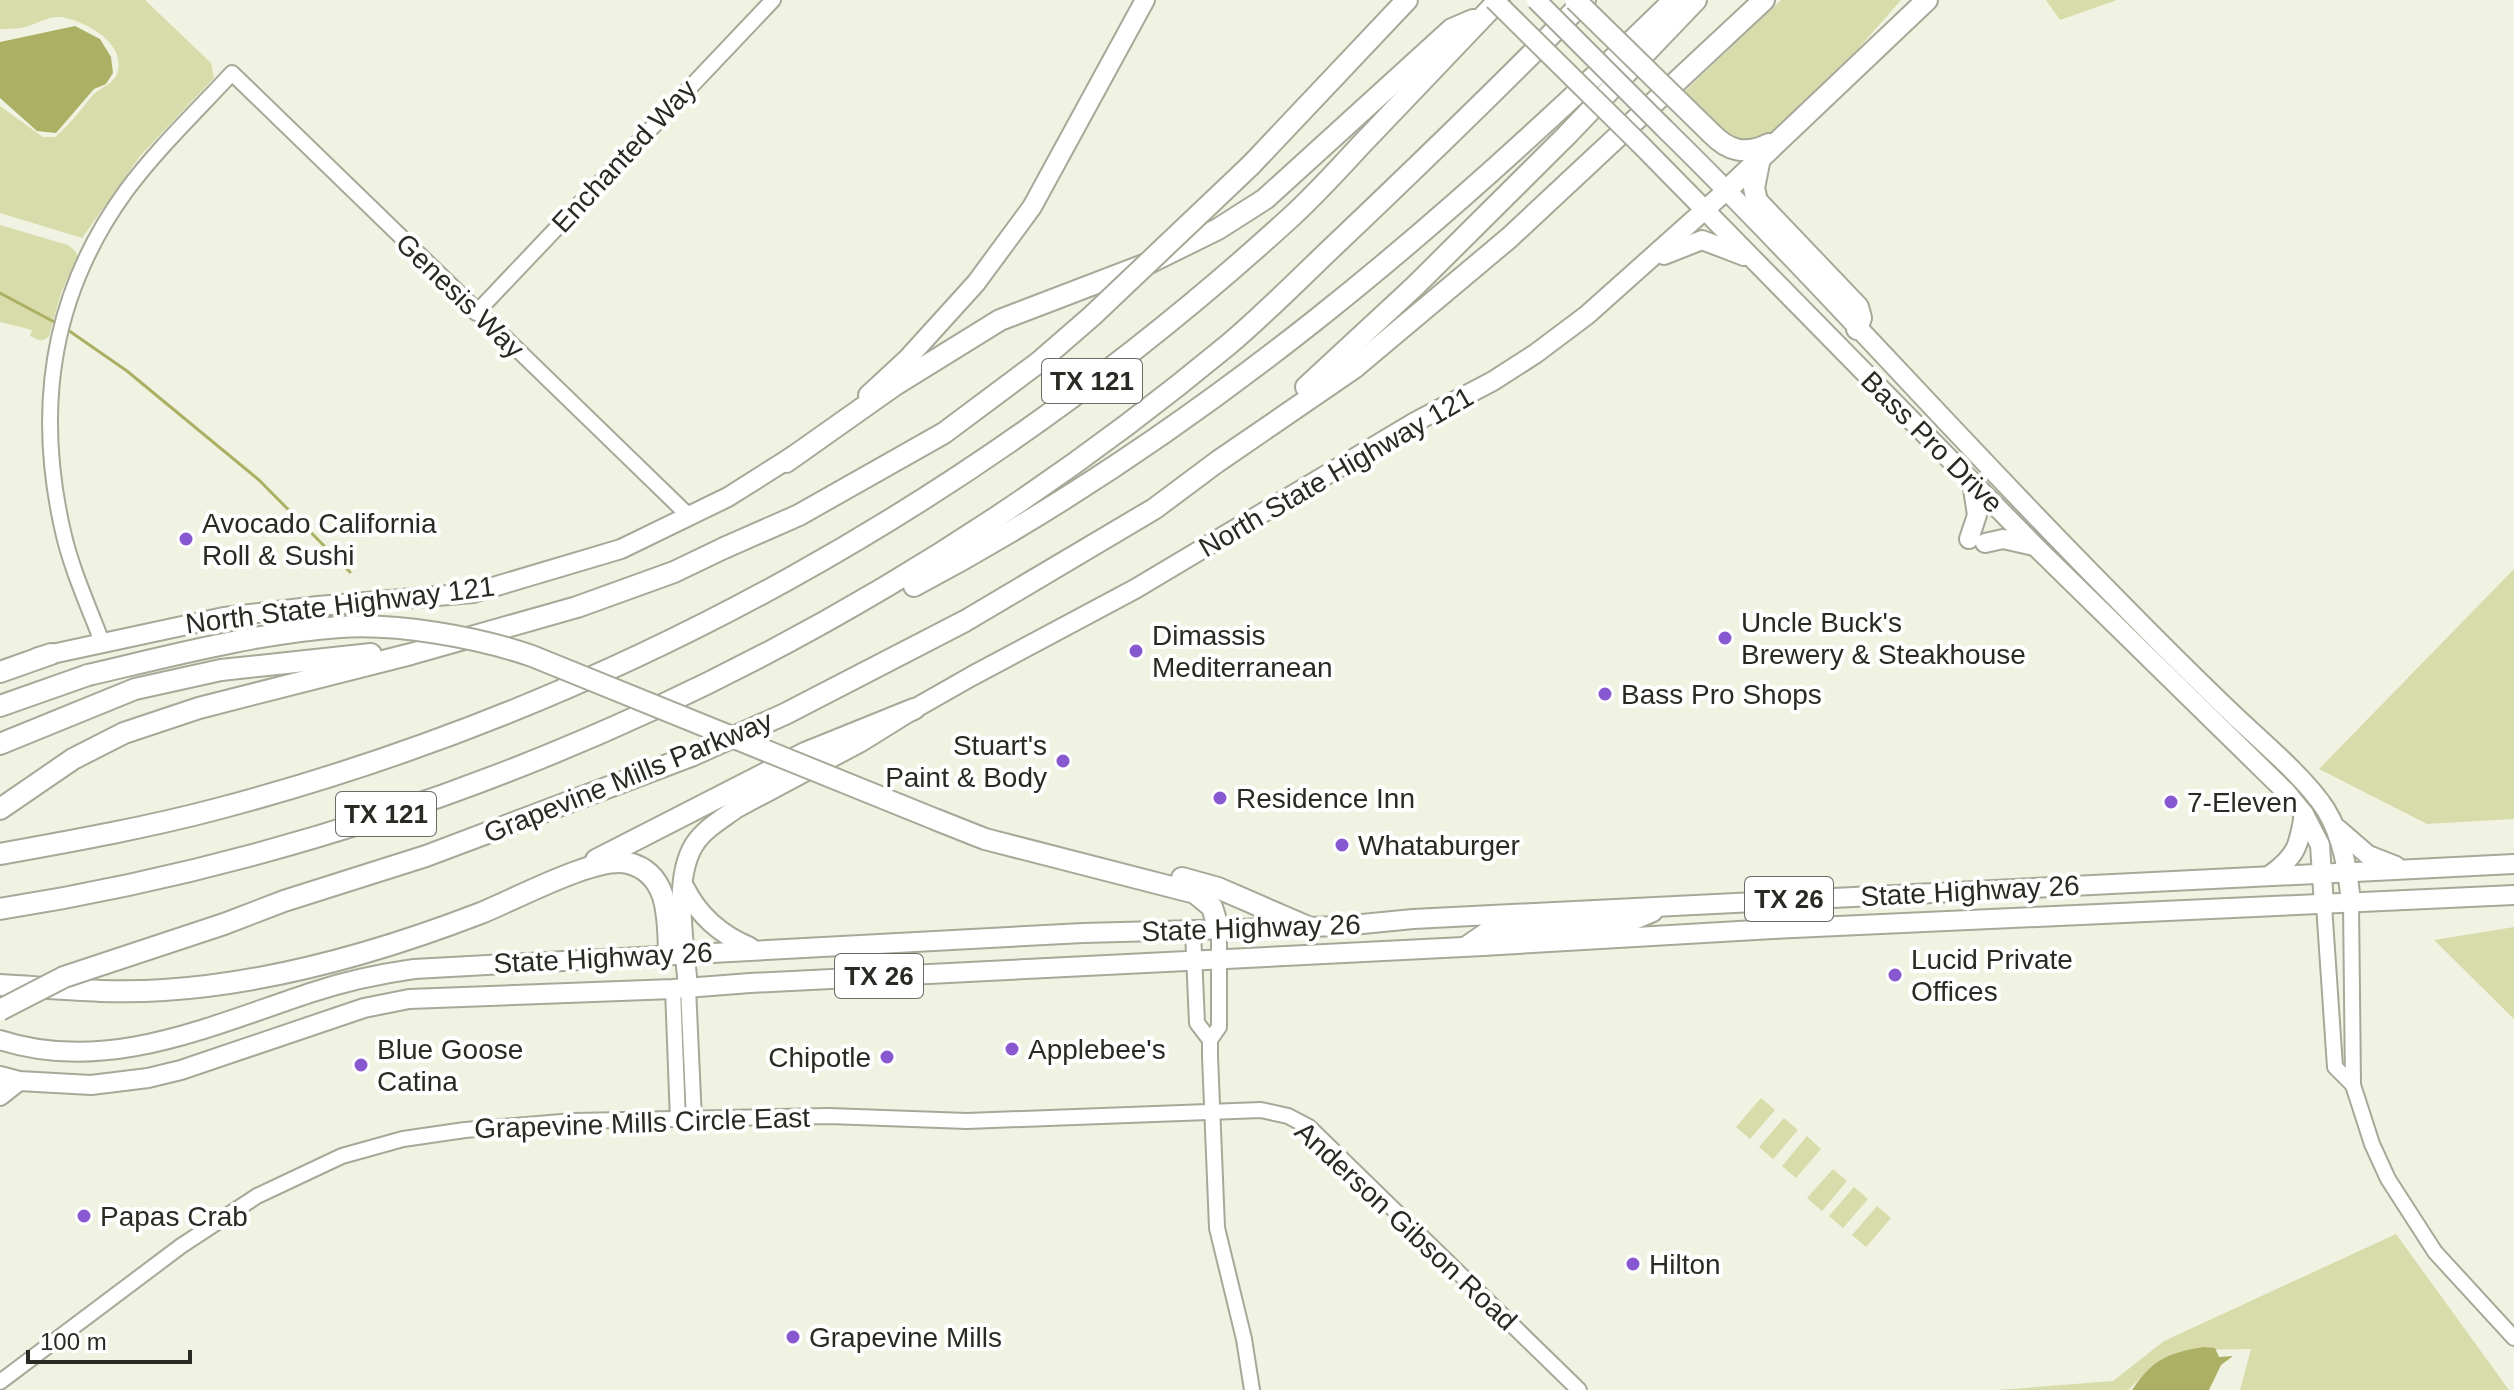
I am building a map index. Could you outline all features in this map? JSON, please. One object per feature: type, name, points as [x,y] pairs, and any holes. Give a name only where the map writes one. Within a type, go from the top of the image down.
[{"type":"highway","points":[[0,809],[73,759],[124,733],[199,708],[577,607],[674,572],[799,515],[944,433],[1039,362],[1092,316],[1251,165],[1407,0]]},
{"type":"highway","points":[[1575,0],[1728,147],[1741,152],[1757,150],[1780,139]]},
{"type":"highway","name":"TX 121","points":[[0,909],[70,897],[253,856],[454,792],[566,750],[619,726],[832,619],[937,558],[1036,491],[1123,429],[1222,350],[1475,113],[1585,0]]},
{"type":"highway","points":[[832,619],[890,599],[974,555],[1118,465],[1243,378],[1366,282],[1461,201],[1674,0]]},
{"type":"highway","points":[[1217,462],[1325,370],[1414,287],[1566,136],[1696,0]]},
{"type":"highway","points":[[1217,462],[1354,368],[1509,238],[1764,0]]},
{"type":"highway","points":[[1727,190],[1921,3]]},
{"type":"highway","points":[[786,462],[950,348],[1000,320],[1149,263],[1230,222],[1265,199],[1452,29],[1493,5]]},
{"type":"highway","name":"TX 121","points":[[0,854],[215,809],[359,766],[488,720],[635,659],[740,607],[875,531],[971,470],[1158,333],[1296,212],[1493,5]]},
{"type":"highway","points":[[1760,158],[1754,188],[1757,201],[1858,307],[1861,318],[1857,329]]},
{"type":"highway","name":"Grapevine Mills Parkway","points":[[0,1010],[64,977],[426,856],[691,756],[785,714],[965,621],[1154,509],[1217,462]]},
{"type":"highway","points":[[0,706],[88,675],[225,644],[341,627],[409,630],[481,641],[532,656],[985,839],[1195,893],[1212,907],[1219,930]]},
{"type":"highway","points":[[0,744],[135,689],[277,662],[427,649]]},
{"type":"highway","points":[[0,669],[51,654]]},
{"type":"highway","points":[[579,871],[633,840],[793,759],[914,709]]},
{"type":"highway","points":[[0,985],[109,992],[176,989],[256,978],[358,954],[437,929],[579,871],[617,861],[636,865],[659,885],[677,953]]},
{"type":"highway","points":[[1097,866],[1201,882],[1308,927]]},
{"type":"main road","name":"North State Highway 121","points":[[51,654],[224,617],[473,593],[621,549],[728,497],[786,462],[908,358],[976,283],[1032,207],[1145,0]]},
{"type":"main road","name":"Bass Pro Drive","points":[[1536,0],[1727,190],[2031,513],[2183,667],[2296,775],[2326,810],[2342,849],[2351,903]]},
{"type":"main road","name":"Bass Pro Drive","points":[[1493,5],[1640,144],[2036,547],[2286,792],[2304,814],[2320,845],[2324,905]]},
{"type":"main road","name":"North State Highway 121","points":[[682,881],[686,863],[703,833],[737,808],[1135,589],[1535,354],[1644,266],[1727,190]]},
{"type":"main road","points":[[1644,266],[1676,248],[1702,240],[1734,250],[1755,261]]},
{"type":"main road","points":[[1972,482],[1977,541],[2003,539],[2036,547]]},
{"type":"main road","points":[[2326,810],[2338,829],[2368,855],[2411,869]]},
{"type":"main road","points":[[2270,875],[2284,865],[2299,845],[2304,814]]},
{"type":"main road","name":"State Highway 26","points":[[0,1040],[28,1049],[49,1051],[75,1053],[116,1049],[205,1030],[370,975],[414,969],[677,953],[1083,933],[1308,927],[1790,899],[2514,864]]},
{"type":"main road","points":[[682,881],[691,899],[710,922],[732,940],[756,950]]},
{"type":"main road","points":[[681,988],[677,953],[682,881]]},
{"type":"main road","points":[[1976,891],[1977,919]]},
{"type":"main road","name":"State Highway 26","points":[[19,1081],[91,1085],[148,1078],[181,1070],[364,1008],[409,999],[460,995],[681,988],[1977,919],[2514,895]]},
{"type":"main road","points":[[1465,947],[1488,931],[1620,926],[1662,907]]},
{"type":"main road","points":[[1346,953],[1368,944],[1444,935],[1451,917]]},
{"type":"main road","points":[[0,1076],[19,1081]]},
{"type":"main road","points":[[0,1096],[19,1081]]},
{"type":"street","name":"Enchanted Way","points":[[476,313],[773,0]]},
{"type":"street","name":"Genesis Way","points":[[102,642],[62,529],[48,442],[52,362],[65,310],[88,249],[127,190],[232,73],[476,313],[689,516]]},
{"type":"street","points":[[2351,903],[2353,1085],[2372,1144],[2388,1179],[2435,1252],[2514,1338]]},
{"type":"street","points":[[2324,905],[2335,1067],[2353,1085]]},
{"type":"street","points":[[1219,930],[1219,1027],[1210,1040],[1217,1228],[1244,1339],[1252,1390]]},
{"type":"street","points":[[1193,932],[1197,1023],[1210,1040]]},
{"type":"street","points":[[681,988],[694,1120]]},
{"type":"street","points":[[678,1120],[681,988]]},
{"type":"street","name":"Grapevine Mills Circle East","points":[[0,1382],[220,1219],[257,1196],[342,1156],[403,1139],[465,1130],[573,1121],[829,1116],[967,1121],[1211,1110]]},
{"type":"street","name":"Anderson Gibson Road","points":[[1211,1110],[1261,1110],[1288,1116],[1309,1127],[1579,1390]]},
{"type":"shaded area","points":[[0,0],[145,0],[211,63],[214,78],[140,156],[82,238],[0,213],[0,106],[43,137],[55,137],[92,96],[116,76],[119,60],[101,34],[70,19],[56,17],[22,28],[0,29]]},
{"type":"shaded area","points":[[1781,0],[1901,0],[1858,49],[1769,135],[1753,142],[1729,139],[1683,93]]},
{"type":"shaded area","points":[[2046,0],[2117,0],[2060,20]]},
{"type":"shaded area","points":[[75,26],[100,39],[111,57],[113,73],[106,84],[94,89],[56,133],[37,131],[0,98],[0,42]]},
{"type":"shaded area","points":[[0,225],[68,245],[76,252],[77,257],[61,293],[49,336],[44,340],[30,336],[32,330],[0,322]]},
{"type":"shaded area","points":[[2514,569],[2514,819],[2427,824],[2319,769]]},
{"type":"shaded area","points":[[2514,927],[2514,1019],[2434,940]]},
{"type":"shaded area","points":[[1761,1098],[1775,1110],[1750,1139],[1736,1127]]},
{"type":"shaded area","points":[[1784,1118],[1798,1130],[1773,1159],[1759,1147]]},
{"type":"shaded area","points":[[1807,1136],[1821,1149],[1796,1178],[1782,1166]]},
{"type":"shaded area","points":[[1833,1169],[1847,1181],[1822,1211],[1807,1198]]},
{"type":"shaded area","points":[[1854,1187],[1868,1199],[1843,1228],[1829,1216]]},
{"type":"shaded area","points":[[1877,1206],[1891,1218],[1866,1247],[1852,1235]]},
{"type":"shaded area","points":[[2396,1234],[2509,1390],[2240,1390],[2251,1349],[2194,1350],[2149,1370],[2128,1390],[1998,1390],[2113,1381],[2164,1341]]},
{"type":"shaded area","points":[[2203,1347],[2215,1348],[2219,1357],[2233,1356],[2221,1365],[2209,1390],[2132,1390],[2147,1371],[2162,1359]]},
{"type":"waterway","points":[[0,293],[58,324]]},
{"type":"waterway","points":[[65,328],[127,371],[259,480],[350,572]]},
{"type":"place","name":"Avocado California Roll & Sushi","points":[[186,539]]},
{"type":"place","name":"Uncle Buck's Brewery & Steakhouse","points":[[1725,638]]},
{"type":"place","name":"Dimassis Mediterranean","points":[[1136,651]]},
{"type":"place","name":"Bass Pro Shops","points":[[1605,694]]},
{"type":"place","name":"Stuart's Paint & Body","points":[[1063,761]]},
{"type":"place","name":"Residence Inn","points":[[1220,798]]},
{"type":"place","name":"7-Eleven","points":[[2171,802]]},
{"type":"place","name":"Whataburger","points":[[1342,845]]},
{"type":"place","name":"Lucid Private Offices","points":[[1895,975]]},
{"type":"place","name":"Applebee's","points":[[1012,1049]]},
{"type":"place","name":"Chipotle","points":[[887,1057]]},
{"type":"place","name":"Blue Goose Catina","points":[[361,1065]]},
{"type":"place","name":"Papas Crab","points":[[84,1216]]},
{"type":"place","name":"Hilton","points":[[1633,1264]]},
{"type":"place","name":"Grapevine Mills","points":[[793,1337]]}]
